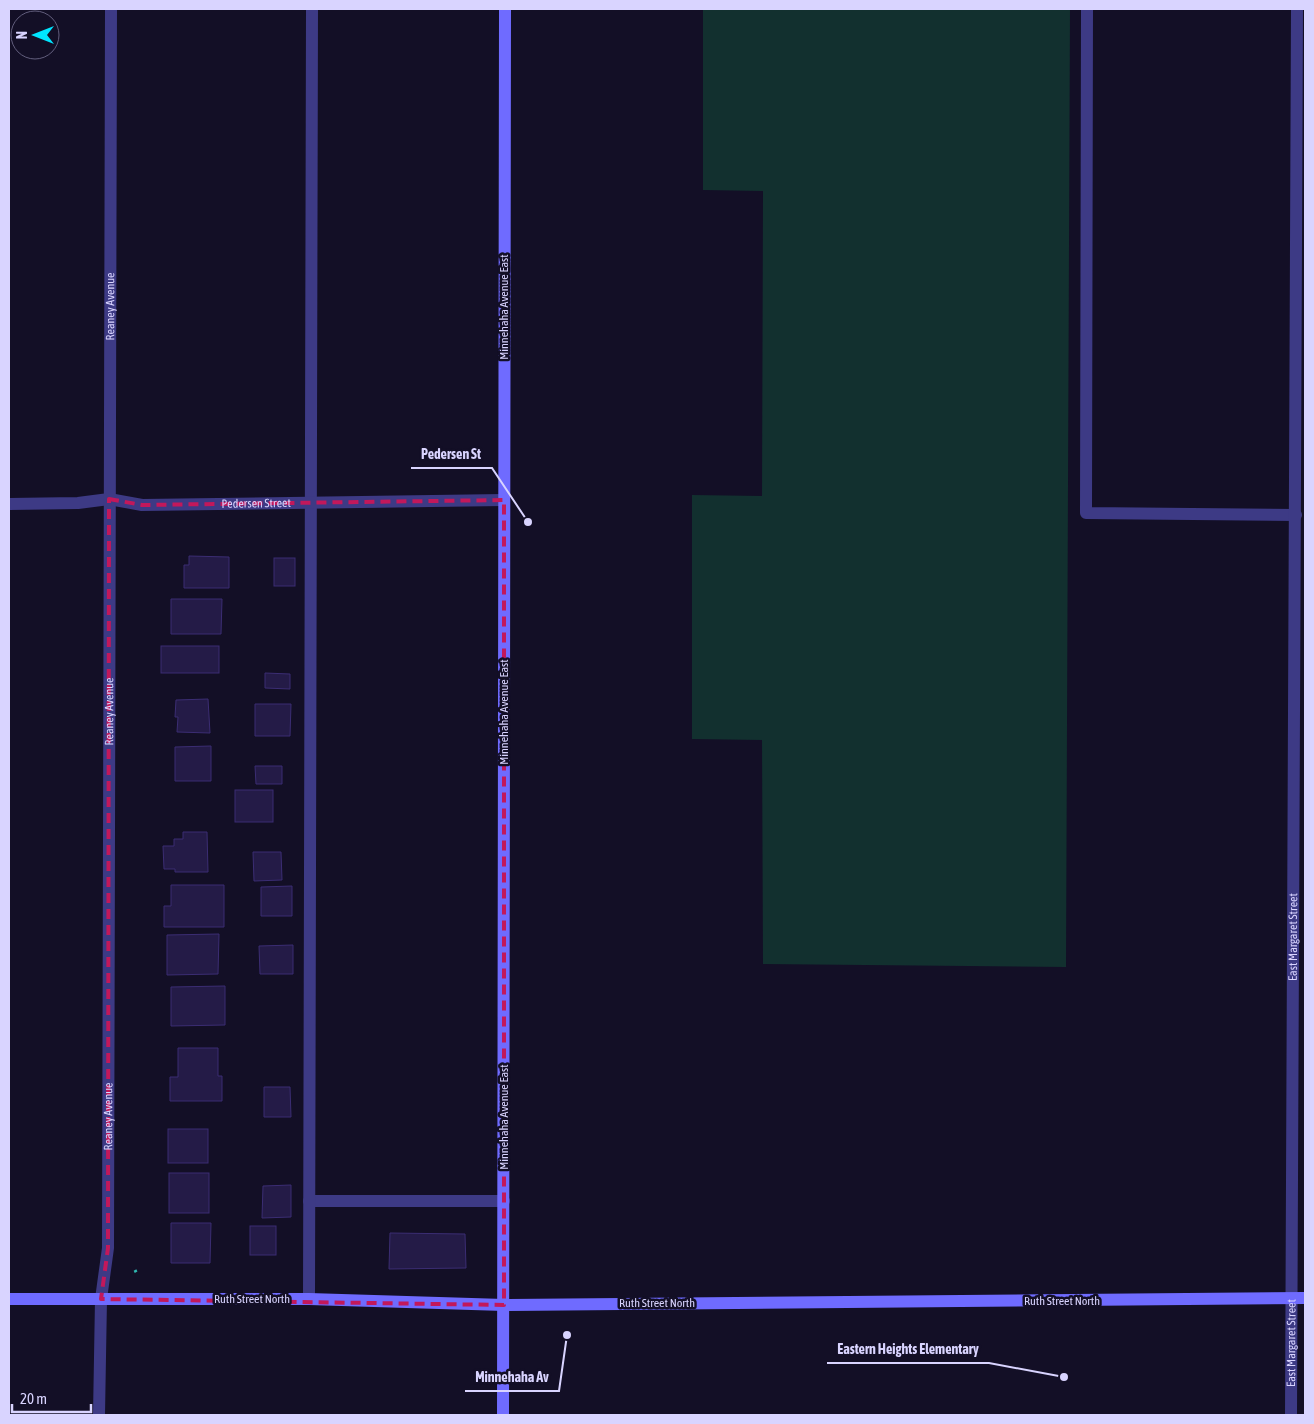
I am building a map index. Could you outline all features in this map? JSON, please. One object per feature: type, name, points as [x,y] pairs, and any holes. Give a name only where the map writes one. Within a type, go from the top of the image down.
[{"type":"main road","name":"Minnehaha Avenue East","points":[[503,1415],[505,9]]},
{"type":"main road","name":"Ruth Street North","points":[[9,1299],[309,1299],[504,1305],[1299,1298]]},
{"type":"street","name":"Reaney Avenue","points":[[99,1415],[101,1299],[108,1248],[111,9]]},
{"type":"street","points":[[309,1299],[312,9]]},
{"type":"street","points":[[1087,9],[1086,513],[1296,515]]},
{"type":"street","name":"East Margaret Street","points":[[1291,1415],[1299,1298],[1296,515],[1300,443],[1297,9]]},
{"type":"street","name":"Pedersen Street","points":[[9,504],[78,503],[110,499],[142,505],[504,500]]},
{"type":"street","points":[[308,1201],[504,1201]]},
{"type":"highlighted area","points":[[109,499],[142,505],[504,500],[504,1305],[101,1299],[108,1248]]},
{"type":"green space","points":[[703,9],[1070,9],[1066,967],[763,964],[762,740],[692,739],[692,495],[762,496],[763,191],[703,190]]},
{"type":"building","points":[[189,556],[229,557],[229,588],[184,588],[184,565],[189,565]]},
{"type":"building","points":[[274,558],[295,558],[295,586],[274,586]]},
{"type":"building","points":[[171,599],[222,599],[221,634],[171,634]]},
{"type":"building","points":[[161,646],[219,646],[219,673],[161,673]]},
{"type":"building","points":[[265,673],[290,674],[290,689],[265,688]]},
{"type":"building","points":[[208,699],[210,733],[177,732],[178,717],[175,717],[176,700]]},
{"type":"building","points":[[255,704],[291,704],[290,736],[255,736]]},
{"type":"building","points":[[211,746],[211,781],[175,781],[175,747]]},
{"type":"building","points":[[255,766],[282,766],[282,784],[256,784]]},
{"type":"building","points":[[235,790],[273,790],[273,822],[235,822]]},
{"type":"building","points":[[183,832],[207,832],[208,872],[175,872],[175,869],[164,869],[163,846],[174,846],[174,839],[183,839]]},
{"type":"building","points":[[253,852],[281,852],[282,880],[254,881]]},
{"type":"building","points":[[171,885],[224,885],[224,927],[164,927],[164,906],[171,906]]},
{"type":"building","points":[[292,886],[292,916],[261,916],[261,887]]},
{"type":"building","points":[[219,934],[218,974],[167,975],[167,935]]},
{"type":"building","points":[[293,945],[293,974],[260,974],[259,946]]},
{"type":"building","points":[[225,986],[225,1025],[171,1026],[171,987]]},
{"type":"building","points":[[178,1048],[218,1048],[218,1076],[222,1076],[222,1101],[170,1101],[170,1077],[178,1077]]},
{"type":"building","points":[[264,1087],[290,1087],[291,1117],[264,1117]]},
{"type":"building","points":[[168,1129],[208,1129],[208,1163],[168,1163]]},
{"type":"building","points":[[169,1173],[209,1173],[209,1213],[169,1213]]},
{"type":"building","points":[[291,1185],[291,1217],[262,1218],[263,1186]]},
{"type":"building","points":[[171,1223],[211,1223],[210,1263],[171,1263]]},
{"type":"building","points":[[250,1226],[276,1226],[276,1255],[250,1255]]},
{"type":"building","points":[[390,1233],[465,1234],[466,1268],[389,1269]]},
{"type":"place","name":"Pedersen St","points":[[528,522]]},
{"type":"place","name":"Minnehaha Av","points":[[567,1335]]},
{"type":"place","name":"Eastern Heights Elementary","points":[[1064,1377]]}]
